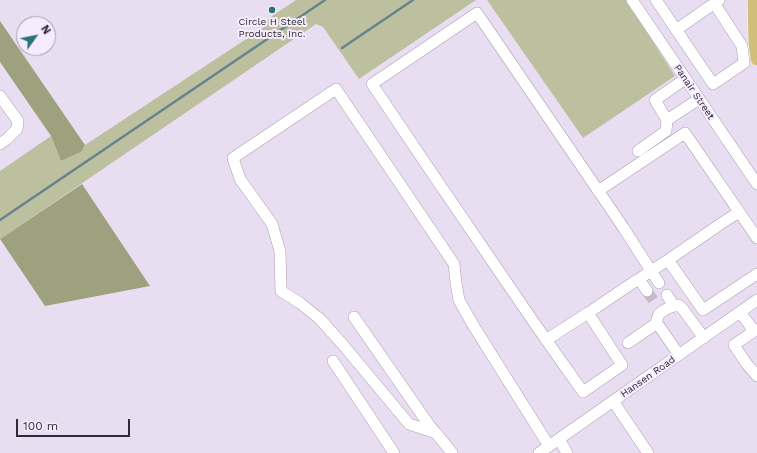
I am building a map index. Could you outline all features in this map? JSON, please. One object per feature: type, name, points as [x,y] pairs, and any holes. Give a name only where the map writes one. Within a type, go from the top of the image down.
[{"type":"main road","points":[[754,0],[751,44],[757,59]]},
{"type":"street","name":"Panair Street","points":[[632,0],[757,184]]},
{"type":"street","points":[[656,0],[676,30],[713,84],[744,63],[751,44],[716,2],[676,30]]},
{"type":"street","points":[[588,313],[622,365],[583,392],[429,170],[372,84],[477,13],[660,283]]},
{"type":"street","points":[[638,151],[666,131],[667,120],[654,100],[686,79]]},
{"type":"street","points":[[436,433],[409,424],[320,319],[282,291],[280,251],[272,224],[240,179],[233,158],[336,89],[454,264],[459,300],[462,306],[549,446]]},
{"type":"street","points":[[0,96],[18,122],[17,129],[0,144]]},
{"type":"street","points":[[667,120],[699,99]]},
{"type":"street","points":[[598,191],[685,133],[757,238]]},
{"type":"street","points":[[546,340],[739,212]]},
{"type":"street","points":[[668,260],[703,310],[757,274]]},
{"type":"street","points":[[639,279],[647,292]]},
{"type":"street","points":[[667,296],[674,306]]},
{"type":"street","name":"Hansen Road","points":[[539,453],[757,300]]},
{"type":"street","points":[[678,356],[657,323],[658,308],[668,308],[678,305],[682,308],[704,338]]},
{"type":"street","points":[[740,312],[756,330],[734,345],[757,376]]},
{"type":"street","points":[[354,317],[429,425],[452,453]]},
{"type":"street","points":[[628,343],[657,323]]},
{"type":"street","points":[[333,361],[394,453]]},
{"type":"street","points":[[613,401],[648,453]]},
{"type":"street","points":[[559,439],[567,453]]},
{"type":"green space","points":[[296,0],[476,0],[359,79],[323,27],[316,24],[0,239],[0,171],[51,136],[61,161],[81,152],[85,145],[263,28],[269,18]]},
{"type":"green space","points":[[487,0],[626,0],[675,76],[583,138]]},
{"type":"green space","points":[[0,21],[16,44],[16,56],[24,56],[85,145],[81,152],[61,161],[51,136],[0,62]]},
{"type":"green space","points":[[82,184],[150,286],[45,306],[0,239]]},
{"type":"waterway","points":[[0,220],[325,0]]},
{"type":"waterway","points":[[342,48],[413,0]]},
{"type":"tunnel","points":[[647,291],[655,303]]},
{"type":"place","name":"Circle H Steel Products, Inc.","points":[[272,10]]}]
